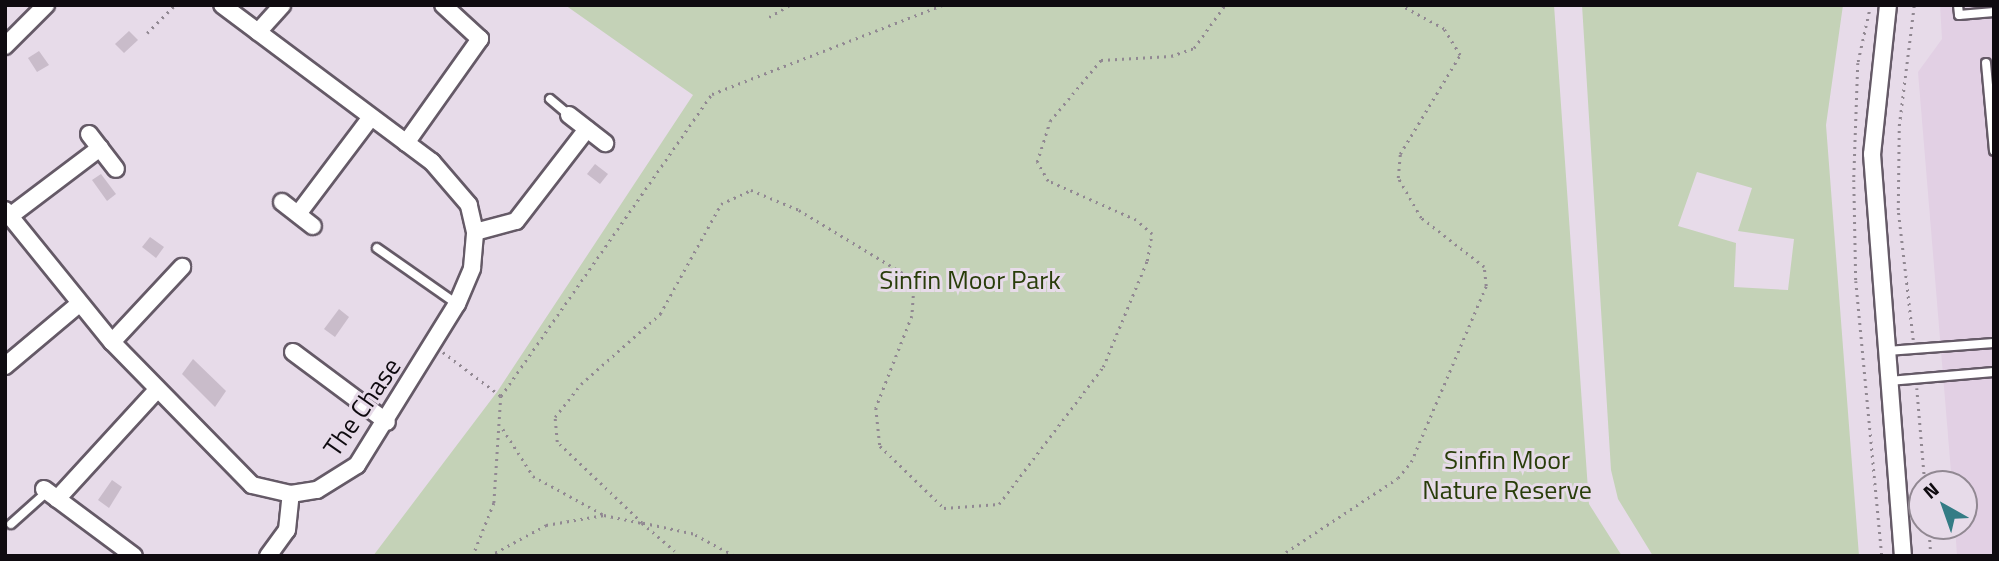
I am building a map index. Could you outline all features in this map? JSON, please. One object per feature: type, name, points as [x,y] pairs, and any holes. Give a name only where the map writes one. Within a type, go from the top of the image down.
[{"type":"street","points":[[5,46],[46,5]]},
{"type":"street","name":"The Chase","points":[[222,5],[454,181],[475,232],[472,268],[457,304],[387,422],[357,465],[335,483],[291,494]]},
{"type":"street","points":[[258,32],[282,5]]},
{"type":"street","points":[[406,143],[481,39],[443,5]]},
{"type":"street","points":[[1888,5],[1872,154],[1884,351],[1903,556]]},
{"type":"street","points":[[569,115],[605,143]]},
{"type":"street","points":[[298,214],[371,117]]},
{"type":"street","points":[[475,232],[516,221],[587,129]]},
{"type":"street","points":[[89,134],[116,169]]},
{"type":"street","points":[[100,148],[7,214],[111,342],[241,477],[291,494],[287,530],[268,556]]},
{"type":"street","points":[[282,202],[313,226]]},
{"type":"street","points":[[111,342],[174,289],[182,267]]},
{"type":"street","points":[[5,366],[79,304]]},
{"type":"street","points":[[293,352],[387,422]]},
{"type":"street","points":[[134,556],[50,493],[157,390]]},
{"type":"lane","points":[[1958,5],[1959,15],[1994,12]]},
{"type":"lane","points":[[1986,63],[1994,151]]},
{"type":"lane","points":[[550,99],[569,115]]},
{"type":"lane","points":[[377,248],[457,304]]},
{"type":"lane","points":[[1884,351],[1994,343]]},
{"type":"lane","points":[[1887,381],[1994,372]]},
{"type":"lane","points":[[11,524],[50,493]]},
{"type":"path","points":[[147,33],[175,5]]},
{"type":"path","points":[[769,16],[790,5]]},
{"type":"path","points":[[473,556],[494,503],[503,429],[501,396],[712,94],[943,5]]},
{"type":"path","points":[[675,551],[557,442],[555,416],[581,384],[660,314],[721,204],[751,190],[799,210],[906,275],[914,289],[912,317],[876,408],[880,446],[944,508],[977,509],[1010,496],[1103,368],[1147,261],[1152,234],[1136,220],[1048,181],[1037,162],[1050,121],[1101,60],[1171,56],[1194,48],[1225,5]]},
{"type":"path","points":[[1280,556],[1398,478],[1411,462],[1486,286],[1484,267],[1421,218],[1398,178],[1401,154],[1460,55],[1444,29],[1400,5]]},
{"type":"path","points":[[1871,5],[1858,63],[1854,180],[1856,281],[1882,556]]},
{"type":"path","points":[[1914,5],[1899,127],[1898,209],[1914,350]]},
{"type":"path","points":[[433,345],[501,396]]},
{"type":"path","points":[[1917,378],[1924,470]]},
{"type":"path","points":[[503,429],[533,476],[604,515],[692,534],[734,556]]},
{"type":"path","points":[[489,556],[546,526],[604,515]]},
{"type":"shaded area","points":[[1940,5],[1994,5],[1994,556],[1957,556],[1956,540],[1978,540],[1978,470],[1951,470],[1918,72],[1942,39]]},
{"type":"green space","name":"Sinfin Moor Park","points":[[565,5],[1554,5],[1589,504],[1622,556],[373,556],[497,392],[693,95]]},
{"type":"green space","points":[[1582,5],[1843,5],[1826,125],[1859,556],[1653,556],[1618,499],[1611,470]],"holes":[[[1697,172],[1752,188],[1738,231],[1794,239],[1788,290],[1734,287],[1736,243],[1678,226]]]},
{"type":"building","points":[[129,31],[138,40],[124,53],[115,44]]},
{"type":"building","points":[[39,51],[49,65],[37,72],[28,58]]},
{"type":"building","points":[[595,164],[608,174],[600,184],[587,174]]},
{"type":"building","points":[[101,174],[116,194],[107,201],[92,180]]},
{"type":"building","points":[[150,237],[164,247],[156,258],[142,247]]},
{"type":"building","points":[[339,309],[349,317],[335,337],[324,329]]},
{"type":"building","points":[[193,359],[226,391],[215,407],[182,374]]},
{"type":"building","points":[[112,480],[122,487],[109,508],[98,500]]},
{"type":"park label","name":"Sinfin Moor Nature Reserve","points":[[1507,474]]}]
